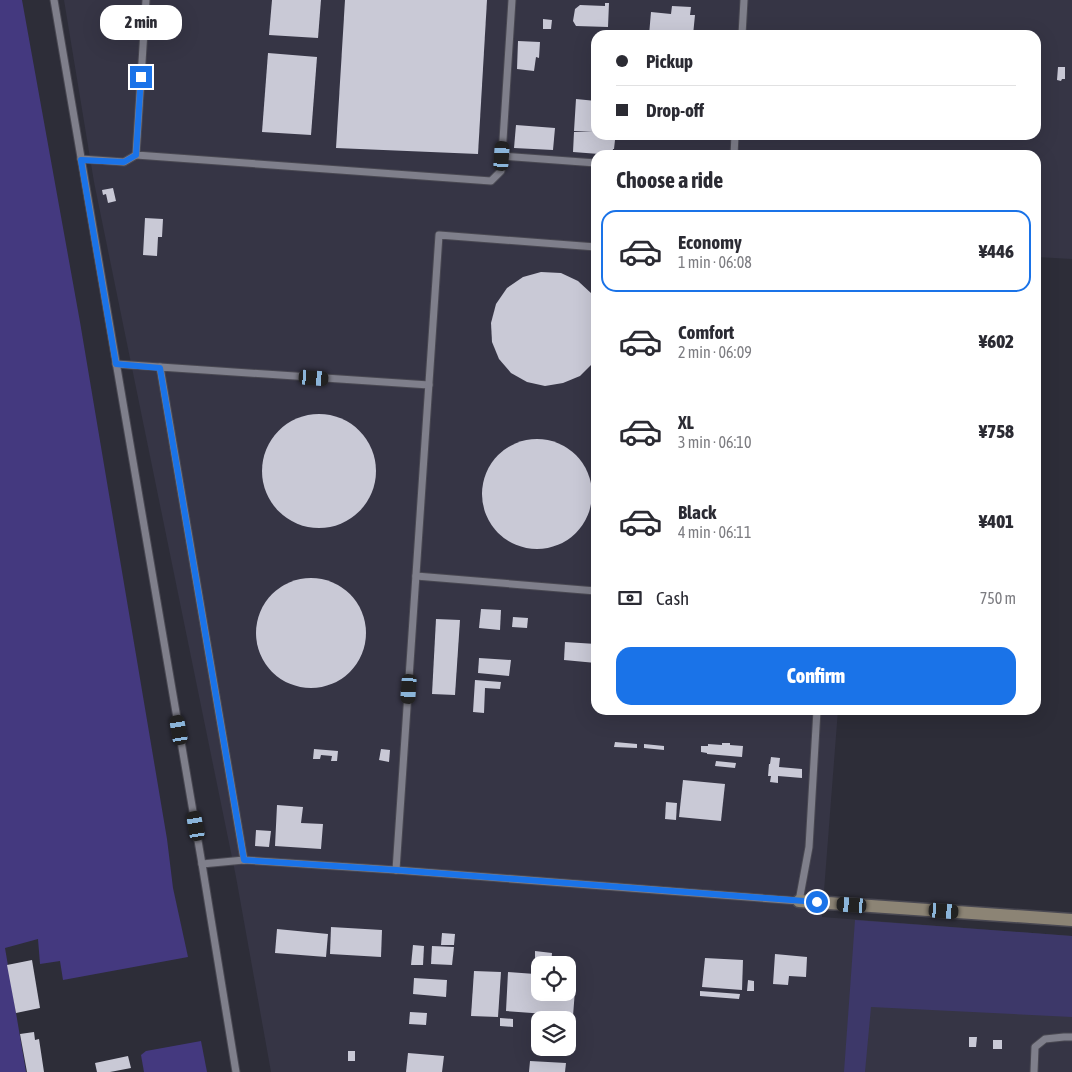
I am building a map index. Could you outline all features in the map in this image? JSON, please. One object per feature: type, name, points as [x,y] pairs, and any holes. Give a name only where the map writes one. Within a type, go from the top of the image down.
[{"type":"street","points":[[799,901],[1072,920]]},
{"type":"lane","points":[[54,0],[236,1072]]},
{"type":"lane","points":[[136,155],[146,0]]},
{"type":"lane","points":[[81,160],[124,162],[136,155],[491,180],[501,171],[512,0]]},
{"type":"lane","points":[[742,30],[744,0]]},
{"type":"lane","points":[[502,156],[591,163]]},
{"type":"lane","points":[[396,870],[439,235],[591,247]]},
{"type":"lane","points":[[116,364],[429,385]]},
{"type":"lane","points":[[160,368],[244,860]]},
{"type":"lane","points":[[416,576],[591,591]]},
{"type":"lane","points":[[202,864],[244,860],[799,901],[809,847],[817,715]]},
{"type":"lane","points":[[1034,1072],[1035,1047],[1045,1039],[1072,1037]]},
{"type":"shaded area","points":[[0,0],[22,0],[80,322],[167,839],[173,888],[188,957],[63,980],[60,961],[40,964],[38,939],[5,948],[26,1072],[0,1072]]},
{"type":"shaded area","points":[[64,0],[1072,0],[1072,259],[1041,257],[1041,150],[591,150],[591,715],[838,715],[822,917],[1072,936],[1072,1072],[271,1072],[236,877],[94,182]]},
{"type":"shaded area","points":[[855,920],[1072,936],[1072,1017],[871,1007],[865,1072],[844,1072]]},
{"type":"shaded area","points":[[201,1041],[207,1072],[144,1072],[141,1055],[146,1051]]},
{"type":"building","points":[[272,0],[321,0],[318,38],[269,35]]},
{"type":"building","points":[[345,0],[487,0],[478,154],[336,148]]},
{"type":"building","points":[[605,3],[609,3],[608,27],[576,26],[573,21],[575,9],[580,5],[605,6]]},
{"type":"building","points":[[672,6],[691,7],[690,15],[695,15],[694,30],[649,30],[651,12],[671,14]]},
{"type":"building","points":[[543,19],[552,20],[551,29],[543,29]]},
{"type":"building","points":[[518,41],[540,42],[539,58],[536,57],[534,71],[517,69]]},
{"type":"building","points":[[268,53],[317,57],[311,135],[262,132]]},
{"type":"building","points":[[1058,67],[1065,67],[1065,79],[1061,81],[1057,80]]},
{"type":"building","points":[[576,99],[591,100],[591,132],[574,131]]},
{"type":"building","points":[[516,125],[555,128],[553,150],[514,148]]},
{"type":"building","points":[[574,132],[591,132],[591,140],[615,140],[614,149],[591,150],[591,153],[573,152]]},
{"type":"building","points":[[113,188],[116,201],[108,203],[106,194],[103,195],[102,190]]},
{"type":"building","points":[[145,218],[163,219],[162,237],[158,237],[157,256],[143,255]]},
{"type":"building","points":[[541,272],[561,273],[578,281],[591,293],[591,365],[580,376],[563,383],[545,386],[527,382],[511,373],[499,359],[492,342],[491,323],[496,304],[507,288],[523,277]]},
{"type":"building","points":[[319,414],[341,418],[359,431],[372,449],[376,471],[372,493],[359,511],[341,524],[319,528],[297,524],[279,511],[266,493],[262,471],[266,449],[279,431],[297,418]]},
{"type":"building","points":[[537,439],[558,443],[576,455],[588,473],[591,483],[591,505],[588,515],[576,533],[558,545],[537,549],[516,545],[498,533],[486,515],[482,494],[486,473],[498,455],[516,443]]},
{"type":"building","points":[[311,578],[332,582],[350,594],[362,612],[366,633],[362,654],[350,672],[332,684],[311,688],[290,684],[272,672],[260,654],[256,633],[260,612],[272,594],[290,582]]},
{"type":"building","points":[[481,609],[501,610],[500,630],[479,628]]},
{"type":"building","points":[[513,617],[528,618],[527,628],[512,627]]},
{"type":"building","points":[[436,619],[460,620],[455,695],[432,694]]},
{"type":"building","points":[[565,642],[591,644],[591,663],[564,660]]},
{"type":"building","points":[[479,658],[511,660],[509,676],[478,673]]},
{"type":"building","points":[[475,680],[501,682],[500,689],[485,688],[484,713],[473,712]]},
{"type":"building","points":[[615,742],[637,744],[637,748],[614,747]]},
{"type":"building","points":[[722,743],[743,746],[742,757],[701,752],[701,746],[708,746],[708,744],[722,745]]},
{"type":"building","points":[[644,744],[664,746],[664,750],[644,748]]},
{"type":"building","points":[[314,749],[338,751],[337,761],[331,761],[332,756],[321,755],[320,759],[313,759]]},
{"type":"building","points":[[381,749],[390,750],[389,762],[379,760]]},
{"type":"building","points":[[771,757],[780,758],[779,767],[802,769],[802,778],[778,776],[778,783],[770,782],[771,776],[768,776]]},
{"type":"building","points":[[716,761],[736,763],[735,768],[715,766]]},
{"type":"building","points":[[683,780],[725,784],[721,821],[679,817]]},
{"type":"building","points":[[666,802],[677,803],[676,820],[665,819]]},
{"type":"building","points":[[277,805],[303,807],[301,823],[323,824],[321,849],[275,846]]},
{"type":"building","points":[[256,830],[271,831],[269,847],[255,846]]},
{"type":"building","points":[[331,927],[382,930],[381,957],[330,954]]},
{"type":"building","points":[[277,929],[328,934],[326,957],[275,953]]},
{"type":"building","points":[[442,933],[455,934],[454,945],[441,945]]},
{"type":"building","points":[[413,945],[424,946],[423,965],[411,965]]},
{"type":"building","points":[[432,946],[454,947],[452,965],[431,964]]},
{"type":"building","points":[[535,951],[552,953],[552,956],[535,956]]},
{"type":"building","points":[[775,954],[807,957],[806,977],[789,976],[788,985],[773,984]]},
{"type":"building","points":[[705,958],[743,960],[742,990],[702,987]]},
{"type":"building","points":[[32,960],[40,1008],[16,1013],[7,965]]},
{"type":"building","points":[[474,971],[501,972],[498,1017],[471,1016]]},
{"type":"building","points":[[508,972],[531,974],[531,1001],[574,1001],[573,1011],[531,1011],[531,1013],[506,1011]]},
{"type":"building","points":[[414,978],[447,980],[446,997],[413,994]]},
{"type":"building","points":[[748,980],[754,981],[754,991],[747,991]]},
{"type":"building","points":[[700,991],[740,994],[739,999],[700,996]]},
{"type":"building","points":[[410,1012],[427,1013],[426,1025],[409,1024]]},
{"type":"building","points":[[500,1018],[513,1019],[513,1027],[500,1026]]},
{"type":"building","points":[[34,1032],[35,1040],[39,1039],[44,1072],[27,1072],[20,1034]]},
{"type":"building","points":[[969,1037],[977,1037],[976,1047],[969,1047]]},
{"type":"building","points":[[993,1040],[1002,1040],[1002,1049],[993,1049]]},
{"type":"building","points":[[348,1051],[355,1051],[355,1061],[348,1061]]},
{"type":"building","points":[[408,1053],[444,1056],[442,1072],[406,1072]]},
{"type":"building","points":[[128,1056],[131,1068],[110,1072],[97,1072],[95,1063]]},
{"type":"building","points":[[530,1061],[566,1063],[565,1072],[529,1072]]},
{"type":"route","points":[[141,77],[136,155],[124,162],[81,160],[116,364],[160,368],[244,860],[817,902]]}]
